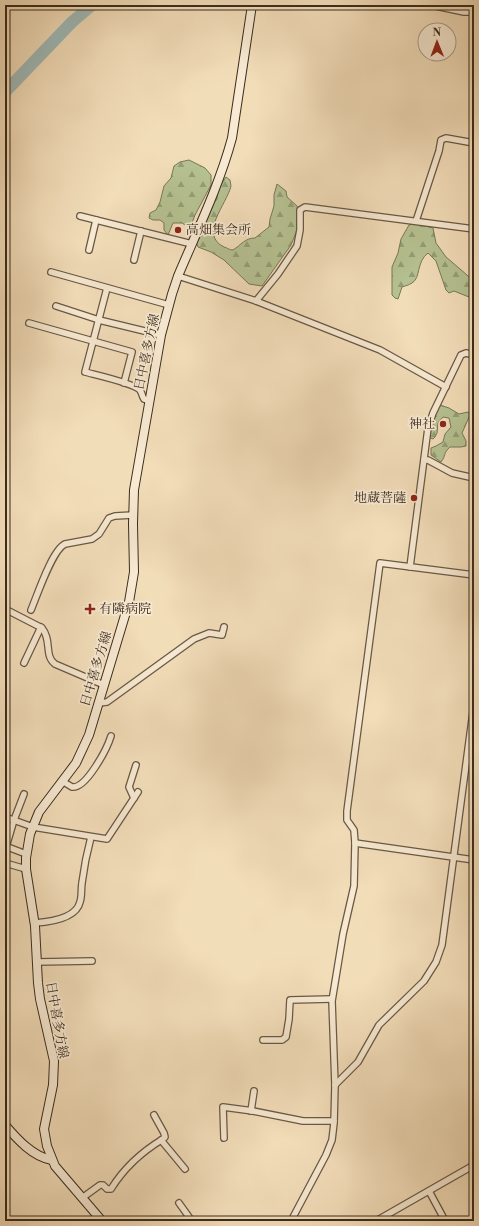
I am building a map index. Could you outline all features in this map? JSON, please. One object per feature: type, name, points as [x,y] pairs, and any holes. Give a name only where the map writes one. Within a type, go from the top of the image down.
[{"type":"main road","name":"日中喜多方線","points":[[102,1221],[55,1166],[46,1146],[44,1129],[53,1085],[54,1061],[40,998],[35,923],[26,870],[26,854],[33,827],[39,812],[76,763],[85,744],[130,602],[133,586],[134,562],[134,490],[161,335],[178,276],[222,172],[232,138],[252,5]]},
{"type":"main road","points":[[5,1125],[35,1154],[52,1160]]},
{"type":"street","points":[[431,5],[464,12],[474,12]]},
{"type":"street","points":[[416,221],[439,151],[441,140],[446,138],[474,143]]},
{"type":"street","points":[[256,301],[278,274],[297,246],[301,221],[300,210],[306,206],[474,229]]},
{"type":"street","points":[[80,216],[192,244]]},
{"type":"street","points":[[89,250],[96,220]]},
{"type":"street","points":[[134,260],[141,231]]},
{"type":"street","points":[[52,272],[169,305]]},
{"type":"street","points":[[178,276],[256,301],[380,350],[446,387]]},
{"type":"street","points":[[107,288],[85,372],[124,383],[139,389],[142,392],[144,399],[149,402]]},
{"type":"street","points":[[56,306],[98,320],[161,335]]},
{"type":"street","points":[[29,323],[132,352],[124,383]]},
{"type":"street","points":[[410,567],[428,428],[433,413],[462,355],[466,353],[474,355]]},
{"type":"street","points":[[424,460],[428,460],[452,472],[474,478]]},
{"type":"street","points":[[31,610],[54,556],[60,546],[92,539],[99,534],[109,518],[115,516],[133,515]]},
{"type":"street","points":[[291,1221],[326,1155],[332,1140],[335,1085],[332,999],[343,934],[354,886],[354,830],[347,820],[347,810],[380,563],[474,575]]},
{"type":"street","points":[[5,610],[40,627],[46,633],[49,658],[51,662],[104,685]]},
{"type":"street","points":[[24,663],[40,627]]},
{"type":"street","points":[[99,703],[107,702],[194,639],[209,633],[222,635],[224,627]]},
{"type":"street","points":[[335,1085],[358,1062],[379,1025],[424,981],[436,962],[442,945],[474,704]]},
{"type":"street","points":[[62,781],[72,787],[80,786],[103,753],[111,736]]},
{"type":"street","points":[[134,798],[129,787],[136,765]]},
{"type":"street","points":[[5,816],[33,827],[107,839],[138,792]]},
{"type":"street","points":[[24,794],[6,846],[26,854]]},
{"type":"street","points":[[35,923],[52,922],[67,915],[77,908],[80,903],[91,837]]},
{"type":"street","points":[[355,843],[474,860]]},
{"type":"street","points":[[5,863],[26,870]]},
{"type":"street","points":[[37,962],[92,961]]},
{"type":"street","points":[[263,1040],[282,1040],[286,1037],[290,1000],[332,999]]},
{"type":"street","points":[[251,1111],[254,1091]]},
{"type":"street","points":[[224,1138],[223,1107],[303,1121],[334,1121]]},
{"type":"street","points":[[82,1198],[100,1185],[107,1189],[111,1189],[127,1168],[147,1150],[165,1137],[154,1116]]},
{"type":"street","points":[[161,1140],[185,1169]]},
{"type":"street","points":[[376,1221],[474,1165]]},
{"type":"street","points":[[429,1190],[443,1217],[437,1221]]},
{"type":"street","points":[[178,1203],[190,1217],[191,1221]]},
{"type":"green space","points":[[189,160],[205,168],[211,175],[211,185],[195,215],[190,228],[182,223],[173,223],[168,235],[164,230],[164,223],[160,220],[153,220],[149,218],[150,213],[156,210],[160,202],[164,186],[171,178],[174,166],[180,162]]},
{"type":"green space","points":[[226,177],[230,180],[231,186],[216,218],[214,227],[214,235],[217,241],[224,247],[233,250],[246,240],[255,238],[269,227],[277,184],[286,191],[287,197],[297,206],[299,219],[297,230],[291,245],[262,286],[249,284],[224,260],[211,252],[198,247],[196,241],[210,208],[217,199],[217,191]]},
{"type":"green space","points":[[414,223],[433,228],[436,243],[446,257],[474,281],[474,299],[454,291],[449,293],[446,290],[436,261],[428,253],[420,265],[415,281],[402,287],[398,299],[392,295],[392,267],[398,253],[401,239],[409,225]]},
{"type":"green space","points":[[440,405],[459,414],[468,412],[470,415],[462,433],[466,441],[466,446],[450,447],[446,451],[441,462],[431,455],[431,448],[443,442],[445,434],[451,427],[449,418],[443,417],[438,423],[437,433],[433,439],[428,437],[430,425]]},
{"type":"waterway","points":[[5,92],[72,22],[92,5]]},
{"type":"place","name":"高畑集会所","points":[[178,230]]},
{"type":"place","name":"神社","points":[[443,424]]},
{"type":"place","name":"地蔵菩薩","points":[[414,498]]},
{"type":"place","name":"有隣病院","points":[[90,609]]}]
